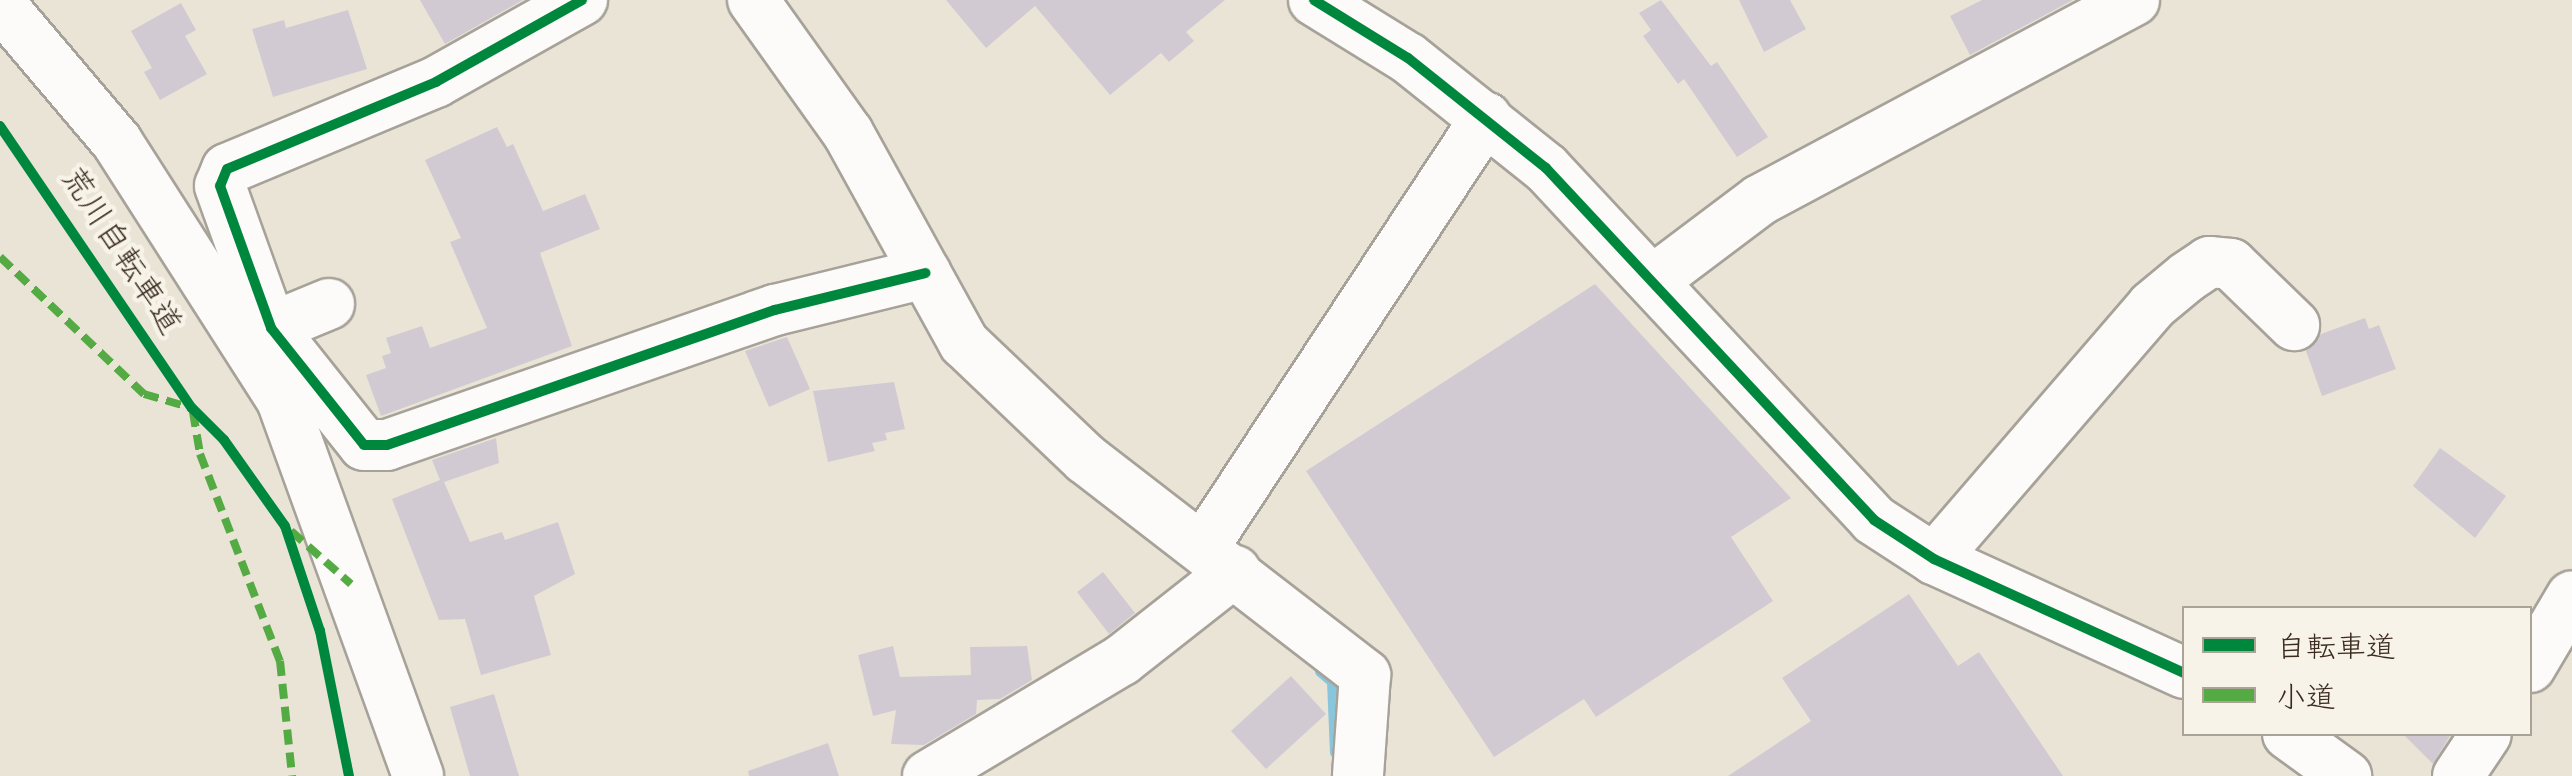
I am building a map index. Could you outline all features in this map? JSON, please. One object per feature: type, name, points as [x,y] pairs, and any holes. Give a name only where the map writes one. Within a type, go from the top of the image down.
[{"type":"street","points":[[418,776],[257,333],[224,199],[227,169],[436,82],[582,0]]},
{"type":"street","points":[[753,0],[848,133],[964,342],[1086,459],[1365,674],[1358,776]]},
{"type":"street","points":[[1314,0],[1408,58],[1546,168],[1655,279],[1874,520],[1934,559],[2182,672]]},
{"type":"street","points":[[1655,279],[1760,200],[2134,0]]},
{"type":"street","points":[[0,4],[116,142],[257,333],[364,445],[388,445],[775,310],[926,273]]},
{"type":"street","points":[[928,776],[1122,660],[1219,558],[1486,118]]},
{"type":"street","points":[[1934,559],[2152,306],[2187,276],[2209,262],[2231,264],[2294,325]]},
{"type":"street","points":[[257,333],[329,304]]},
{"type":"street","points":[[2532,664],[2572,596]]},
{"type":"street","points":[[2291,736],[2346,776]]},
{"type":"street","points":[[2458,776],[2485,736]]},
{"type":"building","points":[[420,0],[523,0],[445,44]]},
{"type":"building","points":[[946,0],[1225,0],[1186,32],[1194,41],[1169,62],[1161,53],[1110,95],[1035,6],[986,48]]},
{"type":"building","points":[[1661,0],[1711,66],[1717,62],[1768,137],[1737,157],[1684,79],[1678,84],[1643,36],[1651,30],[1639,13]]},
{"type":"building","points":[[1739,0],[1790,0],[1806,29],[1764,52]]},
{"type":"building","points":[[1982,0],[2073,0],[1970,55],[1950,16]]},
{"type":"building","points":[[181,3],[196,30],[185,36],[207,74],[160,100],[144,72],[152,68],[131,31]]},
{"type":"building","points":[[348,10],[367,69],[273,97],[252,29],[284,20],[286,28]]},
{"type":"building","points":[[497,127],[507,147],[513,144],[543,211],[585,194],[600,229],[540,253],[572,346],[381,416],[366,375],[386,368],[382,356],[391,353],[386,338],[422,326],[430,348],[487,328],[450,242],[461,238],[425,160]]},
{"type":"building","points":[[1595,284],[1791,498],[1731,537],[1773,601],[1596,717],[1584,699],[1494,757],[1306,471]]},
{"type":"building","points":[[2365,318],[2369,329],[2379,325],[2396,369],[2322,396],[2306,351],[2321,334]]},
{"type":"building","points":[[787,337],[810,389],[769,407],[745,351]]},
{"type":"building","points":[[894,382],[905,429],[885,433],[887,440],[872,443],[875,451],[828,462],[813,391]]},
{"type":"building","points":[[496,438],[499,463],[444,482],[470,542],[502,532],[505,540],[558,522],[575,574],[534,596],[551,655],[481,675],[465,619],[439,620],[392,499],[440,480],[432,460]]},
{"type":"building","points":[[2440,448],[2506,496],[2475,538],[2413,486]]},
{"type":"building","points":[[1103,572],[1135,613],[1109,634],[1077,592]]},
{"type":"building","points":[[1909,594],[1958,666],[1979,652],[2063,776],[1728,776],[1811,721],[1782,678]]},
{"type":"building","points":[[893,646],[900,677],[971,675],[970,647],[1027,646],[1032,680],[1000,699],[977,700],[976,714],[924,745],[891,744],[896,710],[873,716],[858,655]]},
{"type":"building","points":[[1291,676],[1326,714],[1266,769],[1231,731]]},
{"type":"building","points":[[494,694],[519,776],[470,776],[450,707]]},
{"type":"building","points":[[2405,736],[2450,736],[2433,764]]},
{"type":"building","points":[[828,743],[839,776],[749,776],[748,771]]},
{"type":"waterway","points":[[1320,671],[1332,681],[1335,752]]},
{"type":"marked path","points":[[0,257],[144,394],[192,408]]},
{"type":"marked path","points":[[193,412],[200,454],[280,661],[292,776]]},
{"type":"marked path","points":[[291,531],[351,584]]},
{"type":"cycle path","points":[[582,0],[436,82],[227,169],[220,186],[271,328],[364,445],[387,445],[775,310],[926,273]]},
{"type":"cycle path","points":[[1314,0],[1408,58],[1546,168],[1874,520],[1934,559],[2182,672]]},
{"type":"cycle path","name":"荒川自転車道","points":[[0,126],[192,408],[224,440],[285,526],[320,631],[349,776]]}]
